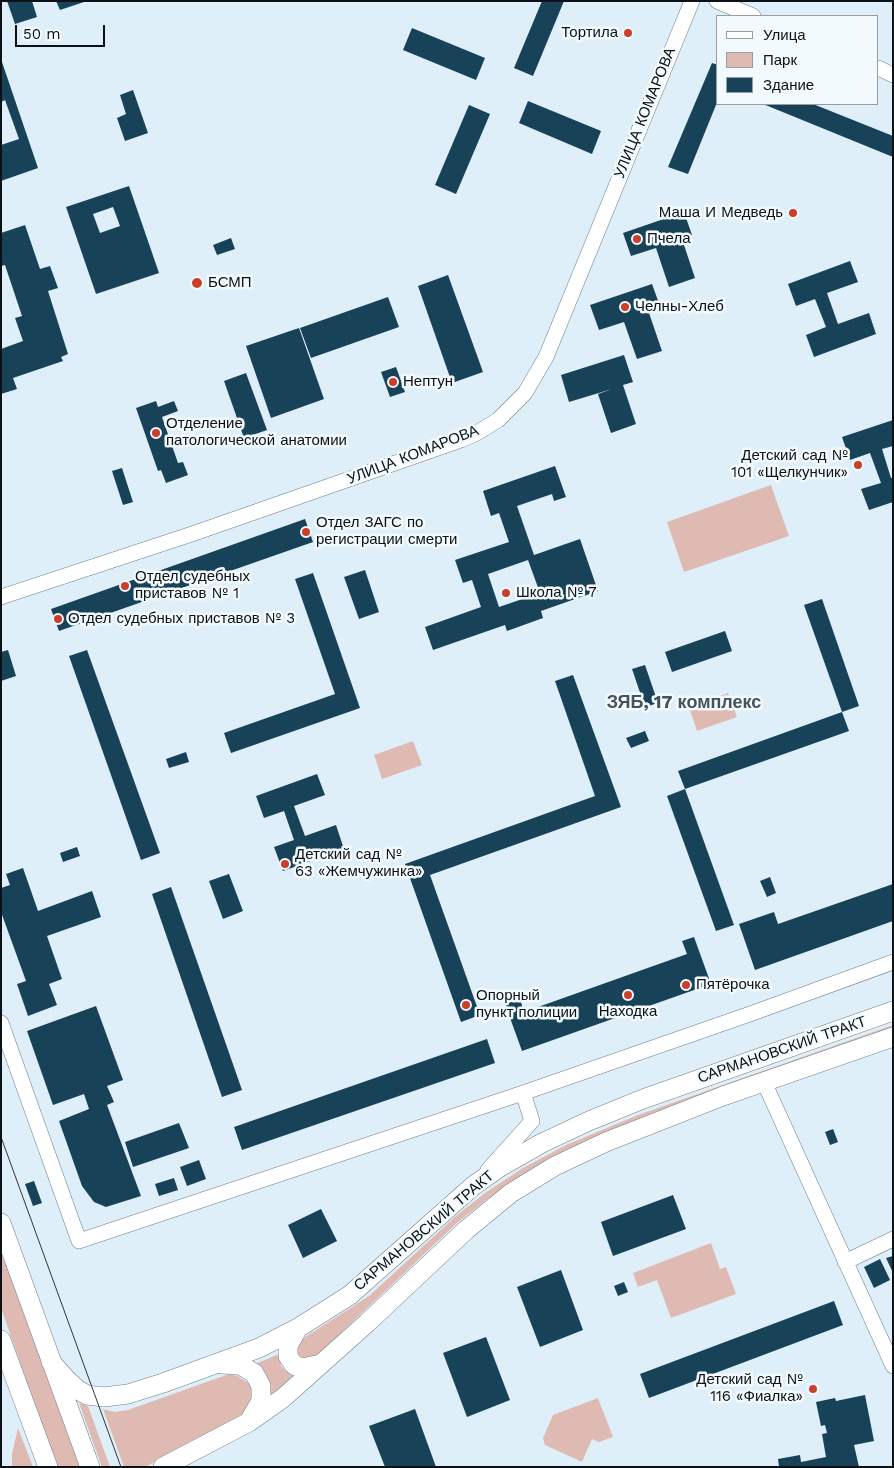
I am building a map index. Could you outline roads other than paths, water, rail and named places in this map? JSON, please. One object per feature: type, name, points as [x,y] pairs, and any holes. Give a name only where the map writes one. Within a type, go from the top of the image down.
[{"type":"main road","name":"САРМАНОВСКИЙ ТРАКТ","points":[[51,1362],[78,1390],[87,1395],[104,1398],[128,1394],[218,1364],[259,1348],[298,1328],[350,1295],[473,1186],[500,1167],[542,1143],[643,1099],[893,1011]]},
{"type":"main road","name":"САРМАНОВСКИЙ ТРАКТ","points":[[173,1464],[249,1422],[283,1398],[368,1323],[466,1230],[518,1189],[555,1166],[606,1142],[764,1082],[893,1037]]},
{"type":"main road","points":[[1,1223],[90,1467]]},
{"type":"main road","points":[[298,1328],[288,1346],[288,1356],[294,1365],[302,1368],[321,1364]]},
{"type":"main road","points":[[1,1340],[48,1467]]},
{"type":"main road","points":[[218,1364],[240,1365],[254,1373],[261,1386],[261,1401],[249,1422]]},
{"type":"street","name":"УЛИЦА КОМАРОВА","points":[[1,596],[192,534],[461,440],[489,425],[504,414],[525,393],[546,357],[692,1]]},
{"type":"street","points":[[718,1],[751,15]]},
{"type":"street","points":[[879,68],[893,74]]},
{"type":"street","points":[[1,1024],[79,1241],[523,1093],[893,962]]},
{"type":"street","points":[[764,1082],[893,1366]]},
{"type":"street","points":[[473,1186],[532,1121],[523,1093]]},
{"type":"street","points":[[845,1262],[893,1239]]},
{"type":"tram line","points":[[1,1137],[121,1467]]},
{"type":"place","name":"Тортила","points":[[628,33]]},
{"type":"place","name":"Маша И Медведь","points":[[793,213]]},
{"type":"place","name":"Пчела","points":[[637,239]]},
{"type":"place","name":"БСМП","points":[[197,283]]},
{"type":"place","name":"Челны-Хлеб","points":[[625,307]]},
{"type":"place","name":"Нептун","points":[[393,382]]},
{"type":"place","name":"Отделение патологической анатомии","points":[[156,433]]},
{"type":"place","name":"Детский сад № 101 «Щелкунчик»","points":[[858,465]]},
{"type":"place","name":"Отдел ЗАГС по регистрации смерти","points":[[306,532]]},
{"type":"place","name":"Отдел судебных приставов № 1","points":[[125,586]]},
{"type":"place","name":"Школа № 7","points":[[506,593]]},
{"type":"place","name":"Отдел судебных приставов № 3","points":[[58,619]]},
{"type":"place","name":"Детский сад № 63 «Жемчужинка»","points":[[285,864]]},
{"type":"place","name":"Пятёрочка","points":[[686,985]]},
{"type":"place","name":"Находка","points":[[628,995]]},
{"type":"place","name":"Опорный пункт полиции","points":[[466,1005]]},
{"type":"place","name":"Детский сад № 116 «Фиалка»","points":[[813,1389]]},
{"type":"district","name":"ЗЯБ, 17 комплекс","points":[[684,703]]}]
